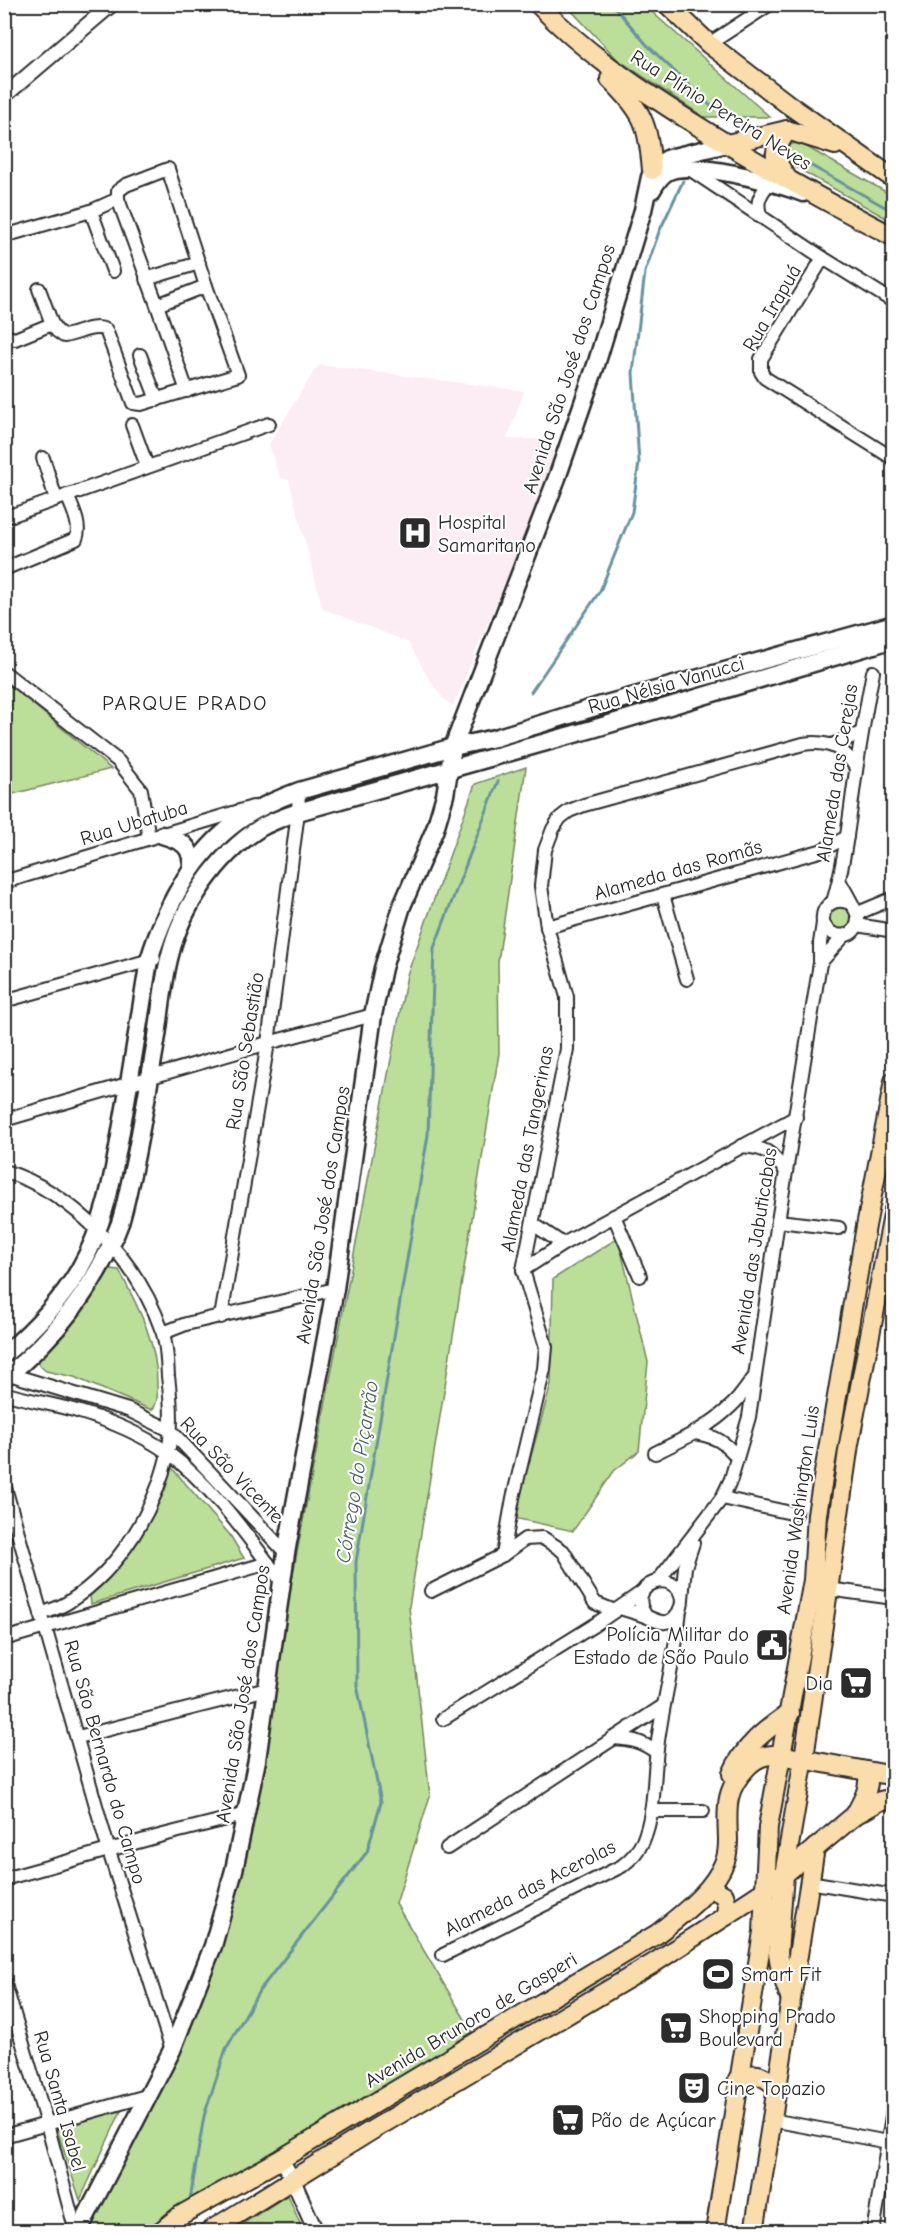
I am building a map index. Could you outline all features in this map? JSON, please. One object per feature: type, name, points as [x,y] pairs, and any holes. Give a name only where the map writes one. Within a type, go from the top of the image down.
[{"type":"main road","name":"Rua Plínio Pereira Neves","points":[[538,4],[572,38],[622,78],[727,144],[894,237]]},
{"type":"main road","points":[[667,4],[709,44],[894,179]]},
{"type":"main road","points":[[572,38],[641,114],[650,140],[652,170]]},
{"type":"main road","points":[[652,170],[669,158],[787,130],[850,149]]},
{"type":"main road","points":[[787,130],[774,154],[776,163],[788,179]]},
{"type":"main road","points":[[686,167],[769,183],[795,190],[837,207]]},
{"type":"main road","name":"Avenida São José dos Campos","points":[[643,210],[655,184],[661,177],[673,169],[686,167]]},
{"type":"main road","name":"Avenida São José dos Campos","points":[[77,2232],[172,2050],[213,1946],[247,1814],[286,1553],[335,1289],[373,1015],[383,968],[402,906],[435,829],[446,795],[453,747],[557,477],[596,365],[643,210],[652,170]]},
{"type":"main road","name":"Rua Nélsia Vanucci","points":[[4,1355],[45,1314],[69,1284],[80,1269],[98,1229],[114,1171],[149,960],[168,908],[192,868],[237,822],[298,790],[453,747],[495,738],[602,705],[894,624]]},
{"type":"main road","name":"Rua Nélsia Vanucci","points":[[7,1376],[36,1350],[64,1318],[93,1278],[111,1245],[121,1221],[129,1188],[170,955],[187,912],[210,875],[228,853],[262,827],[298,812],[894,639]]},
{"type":"main road","points":[[465,716],[478,730],[495,738]]},
{"type":"main road","points":[[155,836],[175,838],[185,845],[192,857],[192,868]]},
{"type":"main road","name":"Avenida Washington Luis","points":[[714,2232],[763,1932],[768,1827],[813,1580],[817,1514],[866,1226],[894,1081]]},
{"type":"main road","name":"Avenida Washington Luis","points":[[754,2232],[790,1998],[778,1953],[784,1875],[804,1758],[849,1444],[894,1210]]},
{"type":"main road","name":"Avenida Brunoro de Gasperi","points":[[160,2232],[181,2215],[281,2159],[657,1934],[682,1914],[707,1890],[726,1860],[728,1851],[727,1800],[731,1776],[743,1753],[771,1725],[790,1713]]},
{"type":"main road","points":[[730,1791],[738,1776],[752,1763],[767,1754],[804,1758],[868,1773],[894,1776]]},
{"type":"main road","points":[[855,1815],[866,1794],[869,1782],[868,1773]]},
{"type":"main road","points":[[776,1778],[777,1801],[773,1846],[778,1853],[788,1852]]},
{"type":"main road","points":[[208,2232],[359,2138],[654,1963],[764,1891],[855,1815],[880,1801],[894,1798]]},
{"type":"main road","points":[[790,1998],[815,1848]]},
{"type":"main road","points":[[707,1890],[711,1888],[724,1895],[728,1915]]},
{"type":"main road","points":[[728,1915],[745,1916],[763,1932]]},
{"type":"main road","points":[[738,2079],[747,2074],[758,2074],[776,2086]]},
{"type":"street","points":[[85,4],[111,5]]},
{"type":"street","points":[[709,44],[770,4]]},
{"type":"street","points":[[4,96],[111,5]]},
{"type":"street","points":[[686,167],[894,302]]},
{"type":"street","points":[[39,289],[52,324],[64,336],[99,327],[106,330],[133,403],[141,404],[157,400],[187,391],[238,375],[168,169],[126,185],[118,191],[118,199],[187,391]]},
{"type":"street","points":[[761,217],[757,209],[758,199],[769,183]]},
{"type":"street","points":[[4,236],[91,211],[118,199]]},
{"type":"street","points":[[91,211],[113,271]]},
{"type":"street","name":"Rua Irapuá","points":[[823,258],[761,359],[759,367],[765,378],[894,459]]},
{"type":"street","points":[[146,279],[199,263]]},
{"type":"street","points":[[157,305],[206,286]]},
{"type":"street","points":[[4,336],[15,339],[52,324]]},
{"type":"street","points":[[140,355],[157,400]]},
{"type":"street","points":[[4,518],[269,424]]},
{"type":"street","points":[[132,425],[147,466]]},
{"type":"street","points":[[4,569],[76,539],[79,533],[43,458]]},
{"type":"street","points":[[4,672],[118,761],[141,790],[155,836]]},
{"type":"street","name":"Alameda das Cerejas","points":[[832,902],[847,837],[861,733],[873,672]]},
{"type":"street","name":"Alameda das Tangerinas","points":[[503,1555],[513,1498],[544,1369],[546,1347],[523,1270],[567,1049],[567,997],[547,927],[541,886],[545,850],[557,823],[569,811],[786,748],[817,742],[832,745],[861,733]]},
{"type":"street","points":[[832,745],[846,754],[856,768]]},
{"type":"street","name":"Rua São Sebastião","points":[[221,1317],[268,1043],[298,812],[298,790]]},
{"type":"street","name":"Rua Ubatuba","points":[[4,882],[274,801]]},
{"type":"street","name":"Alameda das Romãs","points":[[547,927],[820,851],[847,837]]},
{"type":"street","points":[[820,851],[832,859],[840,874]]},
{"type":"street","name":"Alameda das Cerejas","points":[[840,874],[855,914]]},
{"type":"street","points":[[663,895],[687,979]]},
{"type":"street","points":[[855,914],[894,898]]},
{"type":"street","points":[[844,936],[832,934],[823,923],[823,913],[832,902],[842,900],[855,914],[894,931]]},
{"type":"street","points":[[820,963],[844,936],[852,932],[855,914]]},
{"type":"street","name":"Avenida das Jabuticabas","points":[[658,1581],[722,1498],[749,1417],[753,1378],[820,963],[823,923]]},
{"type":"street","points":[[4,1001],[170,955]]},
{"type":"street","points":[[4,1120],[129,1082],[373,1015]]},
{"type":"street","points":[[523,1270],[563,1244],[796,1117]]},
{"type":"street","points":[[740,1146],[761,1148],[774,1157],[786,1171]]},
{"type":"street","points":[[4,1171],[34,1183],[58,1198],[98,1229],[111,1245],[141,1286],[163,1333],[170,1388],[168,1453],[142,1522],[125,1546],[88,1588],[68,1603],[41,1614]]},
{"type":"street","points":[[614,1216],[640,1276]]},
{"type":"street","points":[[778,1221],[839,1228]]},
{"type":"street","points":[[533,1224],[563,1244]]},
{"type":"street","points":[[163,1333],[186,1324],[335,1289]]},
{"type":"street","name":"Rua São Vicente","points":[[7,1376],[128,1410],[170,1430],[286,1553]]},
{"type":"street","points":[[654,1453],[695,1433],[733,1404],[753,1378]]},
{"type":"street","name":"Rua São Vicente","points":[[4,1393],[81,1412],[139,1435],[168,1453],[200,1482],[244,1531],[282,1582]]},
{"type":"street","points":[[695,1433],[720,1440],[727,1444],[737,1457]]},
{"type":"street","name":"Rua São Bernardo do Campo","points":[[4,1484],[9,1513],[78,1737],[109,1851],[172,2050]]},
{"type":"street","points":[[722,1498],[796,1514]]},
{"type":"street","name":"Alameda das Acerolas","points":[[443,1955],[622,1866],[640,1847],[651,1811],[656,1752],[663,1706],[677,1645],[685,1567],[696,1533]]},
{"type":"street","points":[[431,1591],[503,1555],[525,1539],[543,1538],[563,1551],[595,1603],[593,1626]]},
{"type":"street","points":[[4,1640],[268,1563]]},
{"type":"street","points":[[443,1719],[593,1626],[642,1592],[646,1586],[658,1581],[674,1585],[679,1591],[681,1604],[672,1619],[659,1622]]},
{"type":"street","points":[[828,1589],[894,1598]]},
{"type":"street","points":[[642,1592],[640,1604],[646,1616]]},
{"type":"street","points":[[595,1603],[646,1616],[659,1622],[677,1645]]},
{"type":"street","points":[[78,1737],[267,1689]]},
{"type":"street","points":[[447,1848],[663,1706]]},
{"type":"street","points":[[613,1738],[633,1739],[645,1743],[656,1752]]},
{"type":"street","points":[[651,1811],[703,1811]]},
{"type":"street","points":[[4,1879],[247,1814]]},
{"type":"street","points":[[809,1882],[894,1896]]},
{"type":"street","name":"Rua Santa Isabel","points":[[4,1981],[77,2232]]},
{"type":"street","points":[[4,2136],[150,2095]]},
{"type":"street","points":[[873,2232],[894,2104]]},
{"type":"street","points":[[772,2120],[888,2142]]},
{"type":"street","points":[[281,2159],[316,2232]]},
{"type":"shaded area","name":"Hospital Samaritano","points":[[320,365],[524,391],[507,439],[545,439],[558,435],[543,491],[453,706],[443,698],[431,682],[408,642],[323,609],[289,480],[280,478],[269,444]]},
{"type":"green space","points":[[566,5],[644,5],[770,117],[704,117],[617,59]]},
{"type":"green space","points":[[798,142],[893,196],[893,222],[788,163],[782,148]]},
{"type":"green space","points":[[5,681],[111,769],[5,796]]},
{"type":"green space","points":[[526,767],[498,962],[499,1053],[409,1607],[430,1796],[396,1904],[475,2036],[154,2231],[82,2232],[176,2063],[236,1873],[407,975],[475,784]]},
{"type":"green space","points":[[845,904],[857,919],[846,933],[830,929],[825,920],[829,909]]},
{"type":"green space","points":[[618,1238],[648,1362],[639,1451],[614,1471],[573,1531],[514,1518],[551,1384],[553,1279]]},
{"type":"green space","points":[[110,1269],[119,1270],[150,1339],[157,1383],[157,1401],[152,1410],[74,1377],[46,1371],[39,1365],[39,1356],[73,1321]]},
{"type":"green space","points":[[172,1468],[230,1535],[244,1558],[91,1604],[90,1596],[113,1574],[151,1518],[165,1490]]},
{"type":"green space","points":[[122,2109],[80,2200],[57,2130]]},
{"type":"green space","points":[[288,2195],[303,2231],[231,2231]]},
{"type":"waterway","name":"Córrego do Piçarrão","points":[[612,4],[647,45],[714,109]]},
{"type":"waterway","points":[[799,159],[894,212]]},
{"type":"waterway","name":"Córrego do Piçarrão","points":[[531,692],[600,591],[632,512],[639,462],[633,373],[645,272],[659,232],[683,181]]},
{"type":"waterway","name":"Córrego do Piçarrão","points":[[190,2200],[204,2116],[226,2049],[259,1991],[367,1852],[381,1802],[357,1685],[356,1562],[428,1135],[434,948],[498,781]]},
{"type":"place","name":"Hospital Samaritano","points":[[415,533]]},
{"type":"place","name":"Polícia Militar do Estado de São Paulo","points":[[772,1645]]},
{"type":"place","name":"Dia","points":[[856,1683]]},
{"type":"place","name":"Smart Fit","points":[[718,1974]]},
{"type":"place","name":"Shopping Prado Boulevard","points":[[676,2028]]},
{"type":"place","name":"Cine Topazio","points":[[694,2088]]},
{"type":"place","name":"Pão de Açúcar","points":[[568,2120]]},
{"type":"district","name":"PARQUE PRADO","points":[[185,703]]}]
